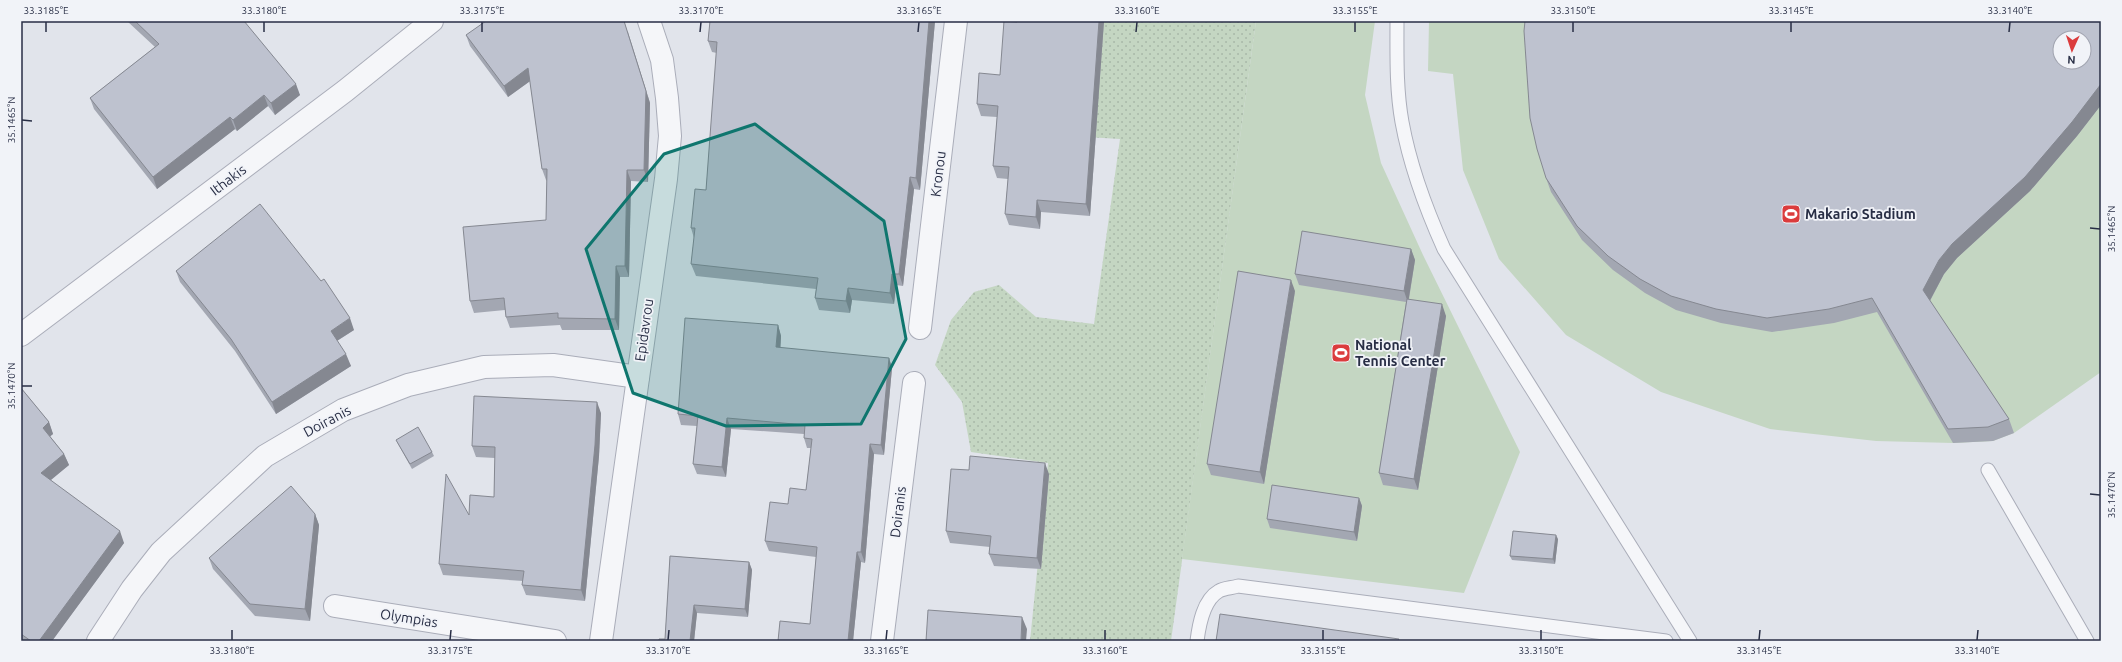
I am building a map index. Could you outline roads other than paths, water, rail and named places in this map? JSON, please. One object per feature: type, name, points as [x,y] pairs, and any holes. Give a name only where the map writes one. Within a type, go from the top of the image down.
[{"type":"street","name":"Ithakis","points":[[21,335],[345,91],[432,21]]},
{"type":"street","name":"Epidavrou","points":[[601,641],[666,179],[670,136],[662,60],[649,21]]},
{"type":"street","name":"Kronou","points":[[920,328],[956,21]]},
{"type":"street","name":"Doiranis","points":[[98,641],[132,589],[166,547],[265,456],[342,410],[408,385],[484,367],[553,365],[638,376]]},
{"type":"street","name":"Doiranis","points":[[882,641],[914,383]]},
{"type":"street","name":"Olympias","points":[[335,606],[555,641]]},
{"type":"lane","points":[[1397,21],[1397,70],[1401,121],[1410,157],[1428,212],[1444,249],[1690,641]]},
{"type":"lane","points":[[1988,470],[2087,641]]},
{"type":"lane","points":[[1197,641],[1200,623],[1209,602],[1219,591],[1238,586],[1666,641]]},
{"type":"place","name":"Makario Stadium","points":[[1791,214]]},
{"type":"place","name":"National Tennis Center","points":[[1341,353]]}]
